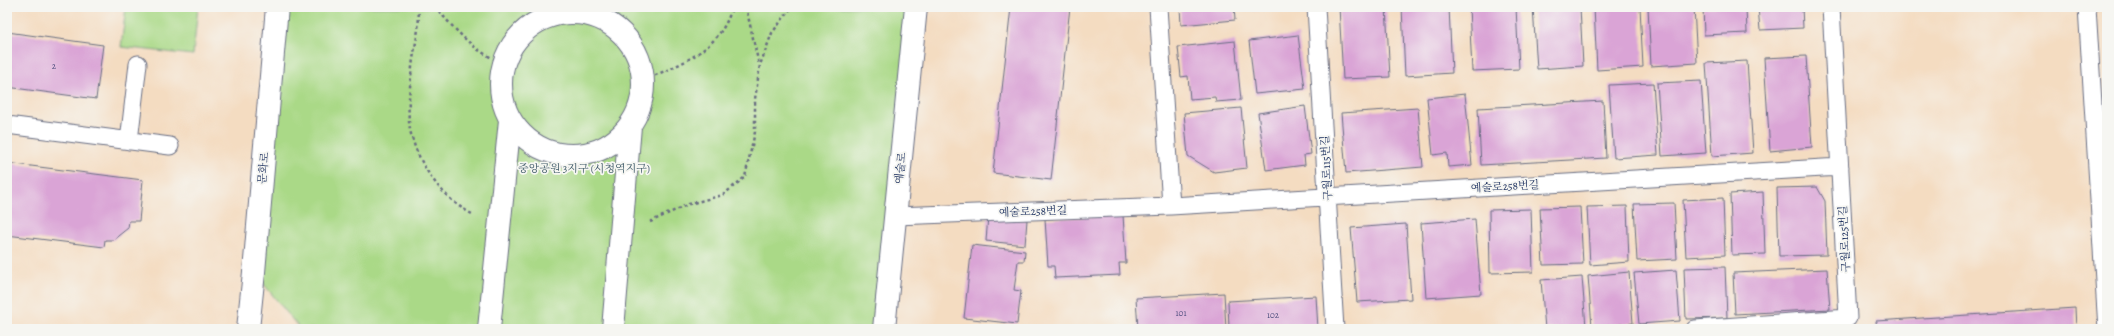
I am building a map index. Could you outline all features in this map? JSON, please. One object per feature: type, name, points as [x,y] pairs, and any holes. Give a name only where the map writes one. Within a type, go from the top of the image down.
[{"type":"street","name":"문화로","points":[[248,329],[277,7]]},
{"type":"street","name":"예술로","points":[[884,329],[916,7]]},
{"type":"street","points":[[580,10],[606,21],[625,36],[638,56],[644,80],[641,104],[630,126],[613,143],[590,153],[566,155],[544,149],[525,137],[510,120],[502,98],[501,76],[508,54],[520,35],[538,21],[580,10]]},
{"type":"street","points":[[489,329],[510,120]]},
{"type":"street","points":[[613,329],[630,126]]},
{"type":"lane","points":[[1158,7],[1171,206]]},
{"type":"lane","name":"구월로115번길","points":[[1316,7],[1335,329]]},
{"type":"lane","name":"구월로125번길","points":[[1695,329],[1848,318],[1831,7]]},
{"type":"lane","points":[[2087,7],[2107,329]]},
{"type":"lane","points":[[129,141],[138,64]]},
{"type":"lane","points":[[7,125],[170,146]]},
{"type":"lane","name":"예술로258번길","points":[[895,216],[1171,206],[1840,167]]},
{"type":"path","points":[[418,7],[420,19],[412,66],[410,103],[411,133],[419,156],[437,185],[463,209],[486,222],[500,226]]},
{"type":"path","points":[[435,7],[467,42],[489,58],[505,63]]},
{"type":"path","points":[[644,80],[673,67],[708,48],[728,22],[732,7]]},
{"type":"path","points":[[746,7],[760,65]]},
{"type":"path","points":[[621,236],[689,204],[723,195],[745,177],[754,132],[754,99],[760,65],[772,33],[792,7]]},
{"type":"green space","points":[[126,7],[198,7],[193,55],[121,47]]},
{"type":"green space","name":"중앙공원 3지구 (시청역지구)","points":[[278,7],[914,7],[884,329],[300,329],[254,272]]},
{"type":"building","points":[[1011,7],[1070,7],[1051,180],[993,173]]},
{"type":"building","points":[[1180,7],[1234,7],[1235,20],[1181,25]]},
{"type":"building","points":[[1251,7],[1278,7],[1278,8],[1252,11]]},
{"type":"building","points":[[1339,7],[1386,7],[1390,77],[1343,79]]},
{"type":"building","points":[[1402,7],[1449,7],[1452,73],[1405,76]]},
{"type":"building","points":[[1469,7],[1516,7],[1519,69],[1472,71]]},
{"type":"building","points":[[1533,7],[1580,7],[1583,66],[1537,69]]},
{"type":"building","points":[[1594,7],[1640,7],[1643,67],[1597,70]]},
{"type":"building","points":[[1648,7],[1694,7],[1697,63],[1651,66]]},
{"type":"building","points":[[1703,7],[1746,7],[1747,33],[1704,35]]},
{"type":"building","points":[[1758,7],[1802,7],[1803,28],[1760,30]]},
{"type":"building","points":[[7,32],[103,45],[96,99],[7,87]]},
{"type":"building","points":[[1298,35],[1305,89],[1255,94],[1249,41]]},
{"type":"building","points":[[1235,41],[1241,100],[1216,102],[1215,97],[1190,99],[1188,76],[1181,77],[1178,47]]},
{"type":"building","points":[[1806,56],[1812,147],[1770,151],[1764,58]]},
{"type":"building","points":[[1747,61],[1753,153],[1712,156],[1706,63]]},
{"type":"building","points":[[1701,81],[1706,153],[1662,156],[1657,83]]},
{"type":"building","points":[[1653,83],[1658,155],[1614,158],[1609,85]]},
{"type":"building","points":[[1465,94],[1472,165],[1448,167],[1447,153],[1433,155],[1427,98]]},
{"type":"building","points":[[1603,101],[1606,158],[1481,165],[1478,108]]},
{"type":"building","points":[[1305,106],[1311,154],[1304,155],[1305,165],[1266,170],[1258,113]]},
{"type":"building","points":[[1241,108],[1247,168],[1214,172],[1188,156],[1184,113]]},
{"type":"building","points":[[1418,108],[1423,167],[1346,173],[1341,113]]},
{"type":"building","points":[[7,163],[143,180],[139,221],[129,221],[128,228],[113,240],[105,240],[104,247],[7,235]]},
{"type":"building","points":[[1817,187],[1825,201],[1827,255],[1779,256],[1777,188]]},
{"type":"building","points":[[1763,192],[1765,254],[1732,255],[1730,194]]},
{"type":"building","points":[[1723,198],[1725,255],[1686,257],[1683,200]]},
{"type":"building","points":[[1674,203],[1677,259],[1637,261],[1634,204]]},
{"type":"building","points":[[1627,206],[1629,262],[1590,265],[1587,207]]},
{"type":"building","points":[[1580,207],[1583,264],[1543,265],[1540,208]]},
{"type":"building","points":[[1531,209],[1533,272],[1490,273],[1489,210]]},
{"type":"building","points":[[1123,215],[1126,263],[1119,263],[1120,275],[1055,278],[1054,266],[1048,266],[1045,219]]},
{"type":"building","points":[[988,216],[1027,220],[1025,245],[986,241]]},
{"type":"building","points":[[1475,219],[1481,294],[1426,298],[1421,223]]},
{"type":"building","points":[[1406,224],[1411,299],[1357,302],[1351,228]]},
{"type":"building","points":[[972,245],[1025,251],[1024,261],[1018,261],[1014,290],[1021,291],[1017,324],[964,318]]},
{"type":"building","points":[[1725,267],[1727,318],[1686,319],[1684,268]]},
{"type":"building","points":[[1827,269],[1830,309],[1735,314],[1733,273]]},
{"type":"building","points":[[1676,270],[1680,321],[1639,324],[1634,273]]},
{"type":"building","points":[[1629,272],[1633,323],[1592,327],[1588,276]]},
{"type":"building","points":[[1582,277],[1586,327],[1545,329],[1541,280]]},
{"type":"building","points":[[1224,293],[1226,329],[1138,329],[1136,298]]},
{"type":"building","points":[[1316,296],[1318,329],[1229,329],[1228,301]]},
{"type":"building","points":[[2075,308],[2076,329],[1877,329],[1876,321]]}]
